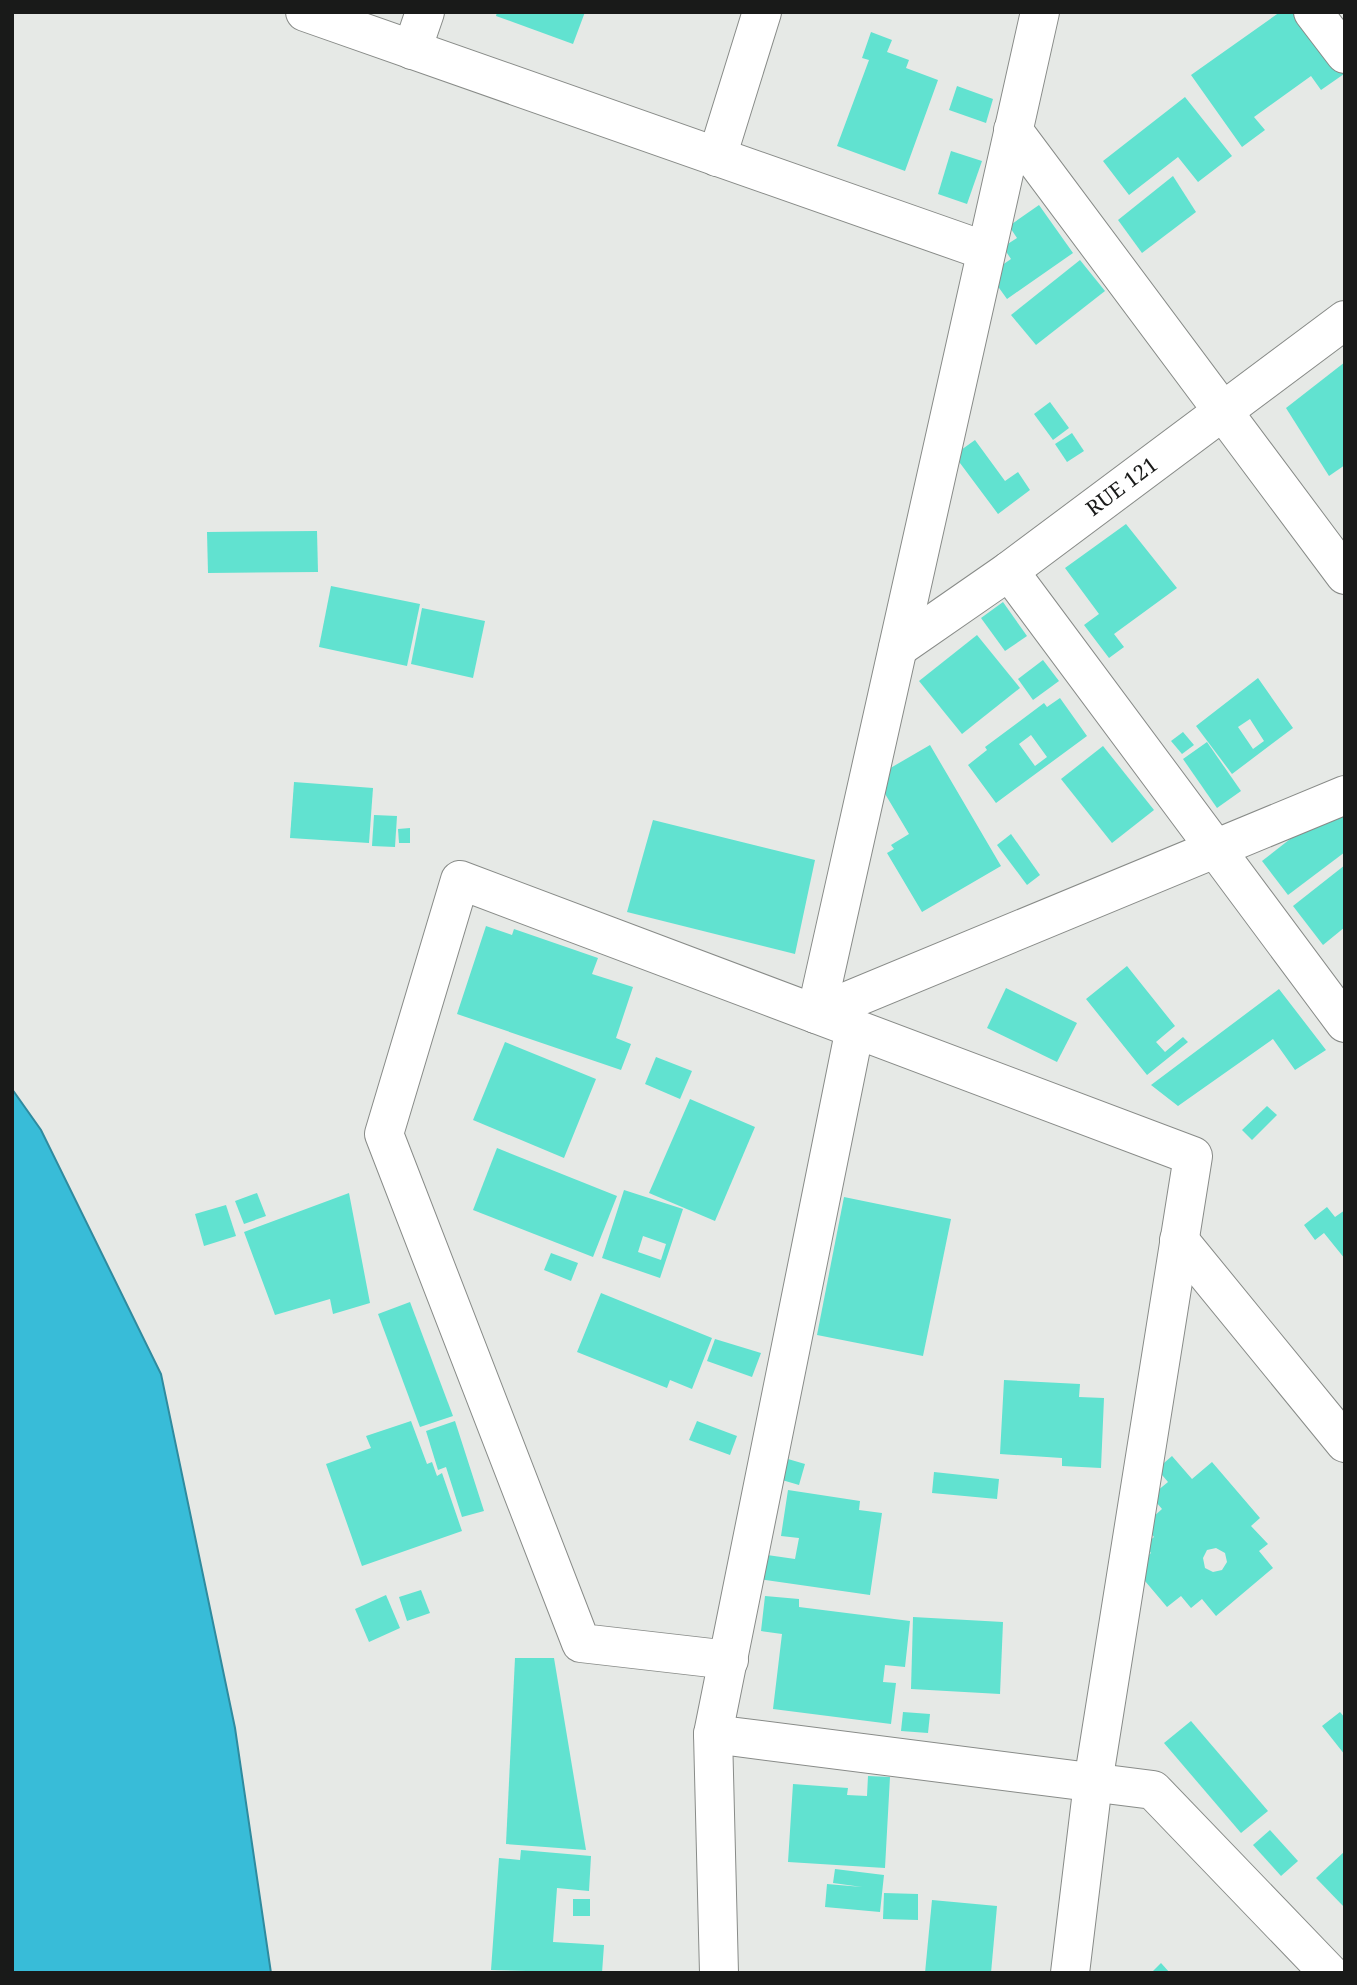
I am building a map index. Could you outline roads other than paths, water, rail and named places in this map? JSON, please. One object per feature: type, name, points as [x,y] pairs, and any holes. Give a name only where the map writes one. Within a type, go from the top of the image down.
[{"type":"street","points":[[305,12],[986,251]]},
{"type":"street","points":[[412,50],[425,12]]},
{"type":"street","points":[[717,157],[762,12]]},
{"type":"street","points":[[816,1014],[1040,12]]},
{"type":"street","points":[[1313,12],[1345,54]]},
{"type":"street","points":[[1013,130],[1345,575]]},
{"type":"street","name":"RUE 121","points":[[898,648],[1009,571],[1345,320]]},
{"type":"street","points":[[1009,571],[1345,1023]]},
{"type":"street","points":[[816,1014],[1345,795]]},
{"type":"street","points":[[729,1660],[581,1643],[384,1134],[460,880],[1193,1156],[1093,1783],[1070,1973]]},
{"type":"street","points":[[719,1973],[713,1734],[855,1028]]},
{"type":"street","points":[[1180,1240],[1345,1443]]},
{"type":"street","points":[[713,1734],[1153,1790],[1329,1973]]},
{"type":"water","points":[[12,1089],[41,1130],[161,1374],[235,1728],[271,1973],[12,1973]]}]
